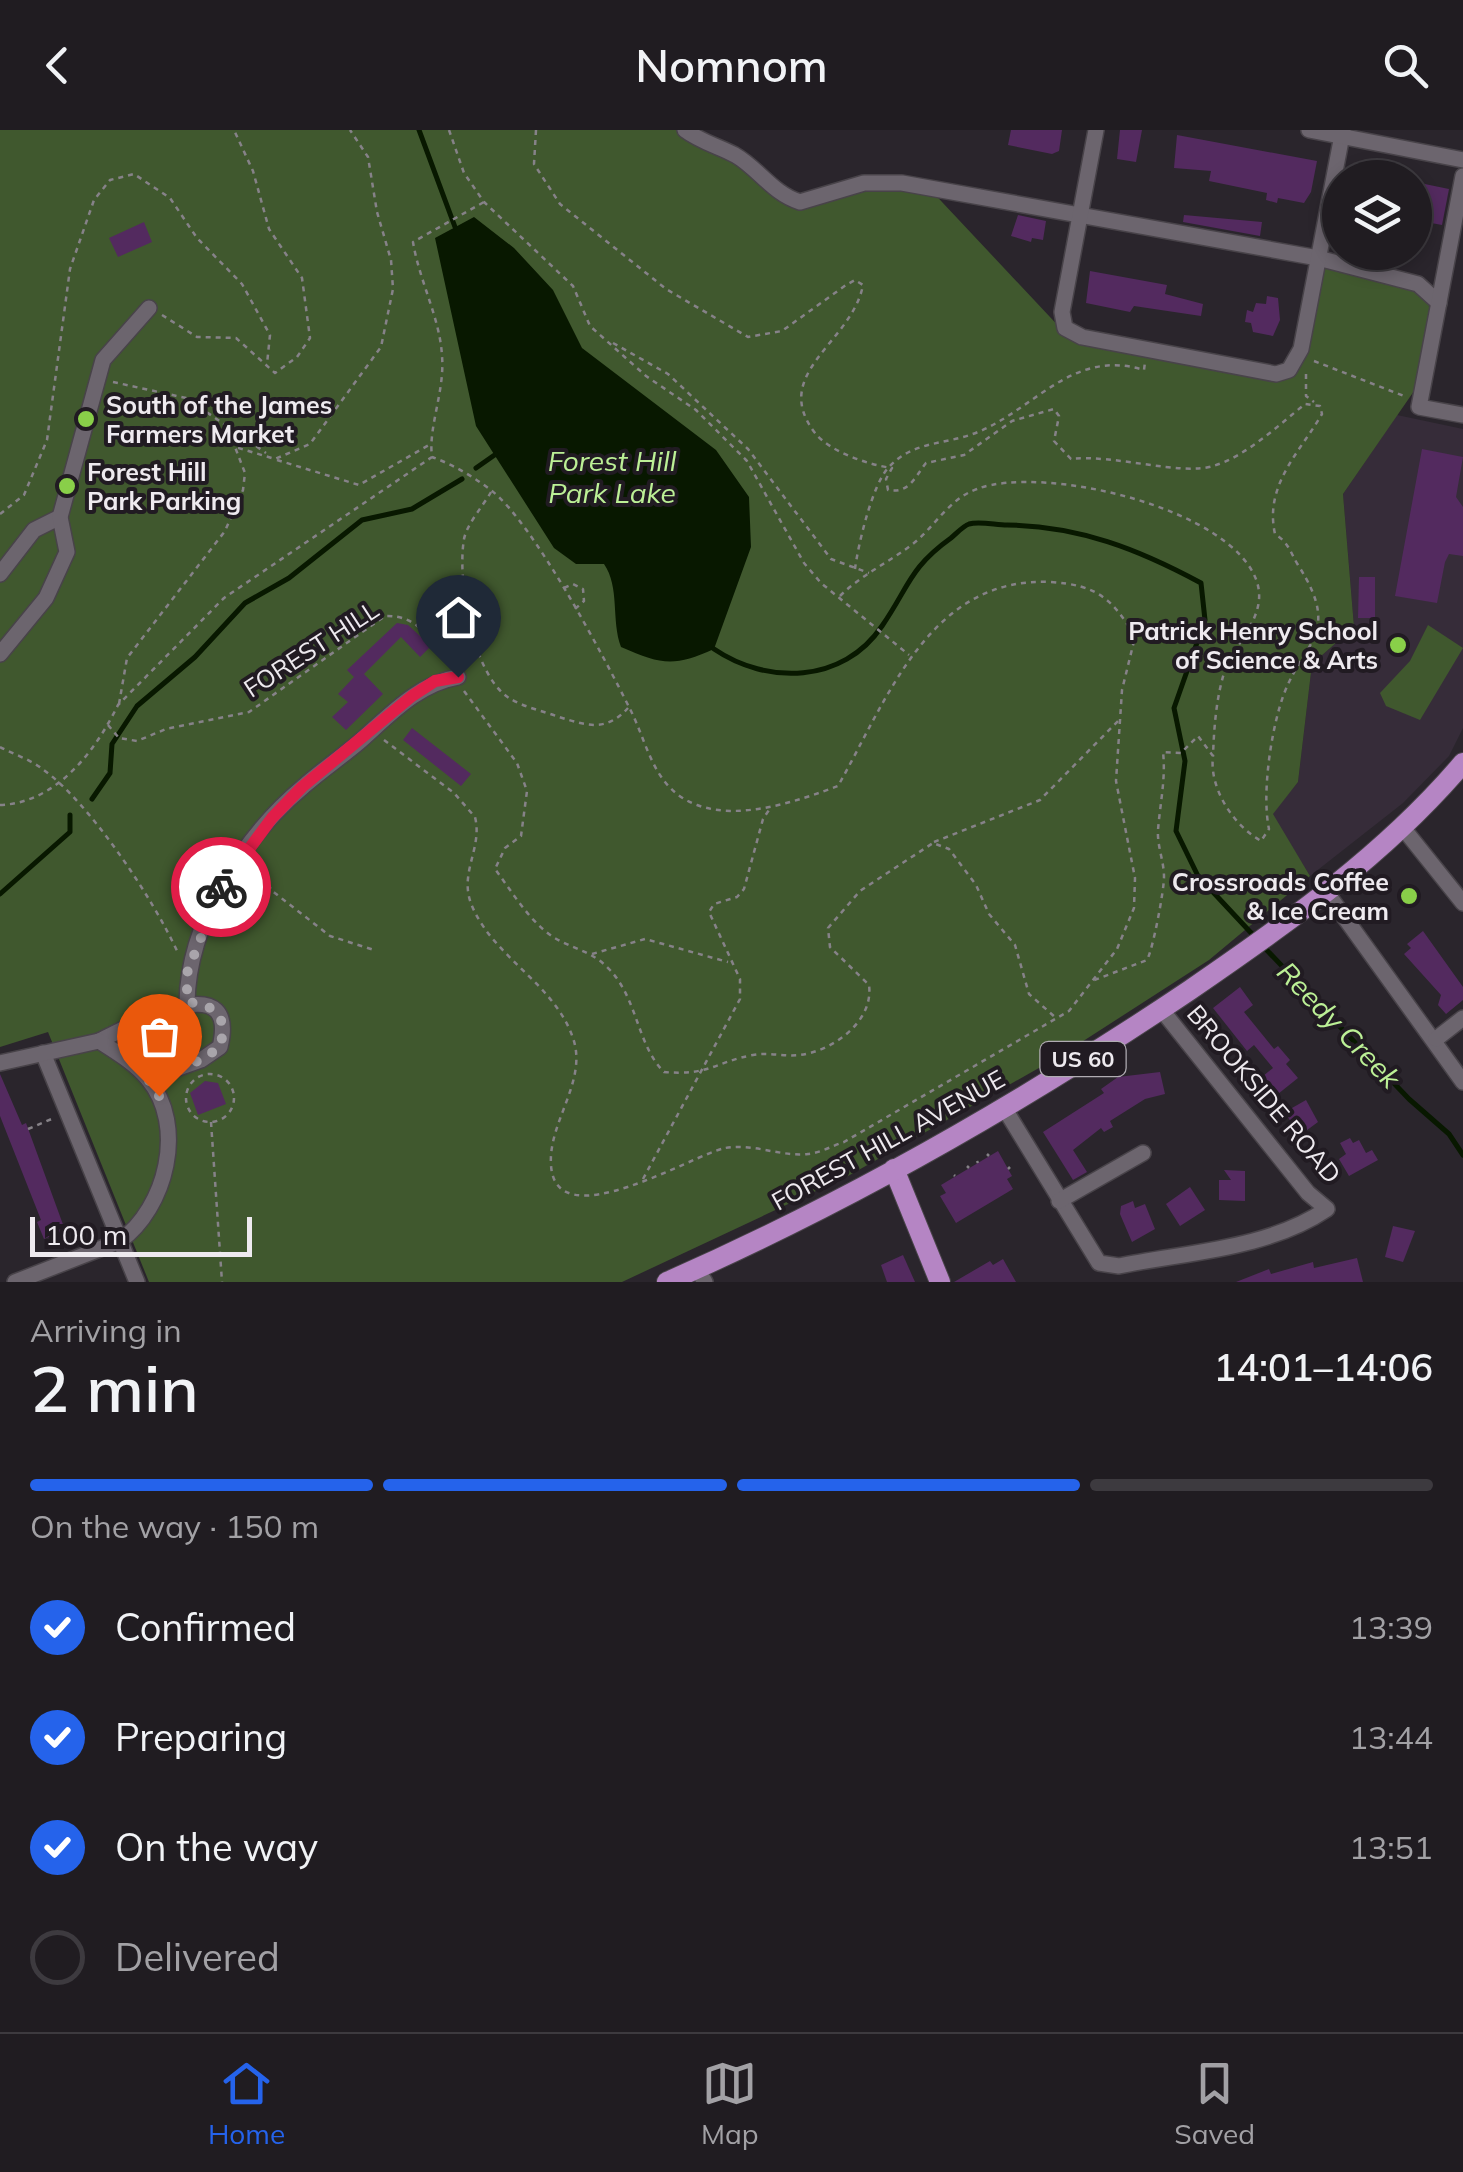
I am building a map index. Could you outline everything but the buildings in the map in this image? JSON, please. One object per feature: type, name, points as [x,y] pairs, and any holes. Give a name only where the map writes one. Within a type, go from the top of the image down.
[{"type":"main road","name":"FOREST HILL AVENUE","points":[[1409,822],[1463,763]]},
{"type":"main road","name":"FOREST HILL AVENUE","points":[[667,1282],[701,1275],[894,1169],[1161,1009],[1320,897],[1409,822],[1463,783]]},
{"type":"main road","points":[[894,1169],[940,1282]]},
{"type":"street","points":[[685,130],[703,143],[738,157],[781,194],[800,202],[852,185],[888,181],[1318,258],[1418,284],[1439,302]]},
{"type":"street","points":[[1096,130],[1062,312],[1065,328],[1076,335],[1268,373],[1289,370],[1299,354],[1342,133]]},
{"type":"street","points":[[1310,130],[1342,133],[1463,160]]},
{"type":"street","points":[[1463,176],[1420,404],[1463,415]]},
{"type":"street","points":[[0,654],[46,598],[67,552],[60,516],[97,378],[104,360],[149,308]]},
{"type":"street","points":[[0,574],[34,530],[60,516]]},
{"type":"street","points":[[187,1002],[187,973],[224,880],[248,848],[302,787],[435,681],[458,677]]},
{"type":"street","points":[[1409,822],[1463,903]]},
{"type":"street","points":[[1320,897],[1436,1039],[1463,1082]]},
{"type":"street","points":[[0,1063],[99,1041],[187,1002],[210,1006],[218,1012],[224,1023],[220,1047],[201,1060],[148,1079]]},
{"type":"street","name":"BROOKSIDE ROAD","points":[[1002,1106],[1098,1263],[1119,1266],[1266,1238],[1303,1225],[1327,1209],[1308,1192],[1161,1009]]},
{"type":"street","points":[[1436,1039],[1463,1018]]},
{"type":"street","points":[[15,1282],[120,1241],[134,1230],[156,1201],[168,1141],[163,1112],[148,1079],[99,1041]]},
{"type":"street","points":[[43,1054],[137,1282]]},
{"type":"street","points":[[1059,1201],[1144,1153]]},
{"type":"path","points":[[149,308],[197,337],[236,338],[275,373],[310,338],[302,278],[270,228],[253,170],[234,130]]},
{"type":"path","points":[[276,459],[310,444],[381,348],[393,289],[391,260],[376,212],[368,157],[350,130]]},
{"type":"path","points":[[449,130],[464,174],[484,202],[573,286],[590,326],[646,376],[696,410],[747,461],[804,563],[910,656]]},
{"type":"path","points":[[536,130],[534,164],[560,204],[666,288],[748,337],[782,331],[855,280],[863,285],[846,321],[809,369],[799,390],[800,412],[819,439],[892,468],[886,479],[888,490],[897,492],[914,482],[926,463],[964,455],[1012,422],[1054,409],[1059,416],[1054,441],[1071,460],[1102,456],[1211,467],[1236,455],[1305,404],[1316,404]]},
{"type":"path","points":[[0,514],[24,495],[47,440],[70,269],[94,200],[110,180],[134,174],[170,198],[197,238],[242,284],[258,311],[270,335],[267,364]]},
{"type":"path","points":[[432,457],[430,444],[443,394],[442,352],[413,242],[484,202]]},
{"type":"path","points":[[607,341],[668,374],[696,398],[748,448],[831,559],[869,574]]},
{"type":"path","points":[[855,569],[888,467],[927,442],[981,431],[1070,374],[1096,366],[1144,370],[1148,350]]},
{"type":"path","points":[[839,597],[919,539],[949,506],[976,489],[1014,481],[1102,492],[1158,508],[1222,536],[1257,582],[1258,608],[1225,669],[1210,779],[1222,801],[1261,841],[1269,829],[1264,804],[1279,708],[1294,668],[1313,649],[1318,604],[1311,582],[1274,525],[1277,494],[1290,456],[1322,414],[1306,396],[1305,368],[1299,354]]},
{"type":"path","points":[[1299,354],[1420,404]]},
{"type":"path","points":[[97,378],[186,398],[276,459]]},
{"type":"path","points":[[0,805],[22,804],[60,784],[108,725],[118,705],[127,658],[224,531],[243,490],[245,472],[235,448],[360,486],[430,444]]},
{"type":"path","points":[[118,705],[224,598],[432,457]]},
{"type":"path","points":[[372,731],[454,793],[475,817],[478,829],[466,874],[472,906],[486,934],[559,1010],[574,1041],[575,1074],[551,1165],[555,1179],[575,1194],[591,1196],[643,1181],[722,1148],[753,1146],[809,1154],[844,1142],[1069,1011],[1118,948],[1134,908],[1136,878],[1116,781],[1120,718],[1135,637],[1114,602],[1074,584],[1024,581],[964,603],[910,656],[838,786],[773,805],[738,809],[696,805],[652,770],[629,707],[575,610],[509,508],[492,490],[432,457]]},
{"type":"path","points":[[492,490],[464,538],[468,620],[476,653],[495,686],[510,698],[592,727],[614,723],[629,707]]},
{"type":"path","points":[[562,589],[573,584],[583,590],[584,600],[575,610]]},
{"type":"path","name":"FOREST HILL","points":[[108,725],[119,738],[137,741],[166,729],[249,712],[384,616],[404,615],[416,622],[517,762],[527,791],[521,836],[505,848],[495,869],[544,930],[592,954],[612,971],[636,1009],[648,1056],[664,1072],[705,1071],[754,1055],[814,1053],[835,1045],[861,1018],[869,985],[830,947],[828,928],[860,891],[932,843]]},
{"type":"path","points":[[932,843],[1040,800],[1120,718]]},
{"type":"path","points":[[1091,982],[1147,960],[1155,944],[1153,921],[1164,878],[1158,835],[1166,770],[1163,752],[1181,752],[1198,736],[1212,756]]},
{"type":"path","points":[[0,747],[40,766],[60,784],[144,888],[187,973]]},
{"type":"path","points":[[643,1181],[705,1071],[740,998],[740,979],[709,912],[714,904],[737,898],[744,889],[763,820],[773,805]]},
{"type":"path","points":[[932,843],[949,849],[976,885],[988,914],[1016,945],[1029,994],[1057,1019]]},
{"type":"path","points":[[248,848],[258,856],[271,890],[330,936],[374,950]]},
{"type":"path","points":[[592,954],[646,939],[730,963]]},
{"type":"path","points":[[210,1074],[225,1079],[234,1100],[227,1115],[211,1122],[192,1114],[186,1100],[190,1086],[210,1074]]},
{"type":"path","points":[[28,1129],[48,1121]]},
{"type":"path","points":[[211,1122],[222,1282]]},
{"type":"shaded area","name":"Patrick Henry School of Science & Arts","points":[[1397,415],[1463,429],[1463,728],[1449,756],[1403,803],[1310,876],[1272,814],[1298,782],[1312,664],[1354,627],[1343,494]]},
{"type":"green space","points":[[0,130],[683,130],[792,200],[853,183],[927,186],[1065,333],[1287,370],[1319,259],[1322,270],[1361,270],[1442,291],[1423,378],[1343,494],[1354,627],[1312,664],[1298,782],[1273,814],[1310,876],[1209,960],[1060,1056],[848,1176],[622,1282],[149,1282],[48,1032],[0,1047]]},
{"type":"green space","points":[[1428,625],[1463,648],[1420,720],[1386,706],[1380,693],[1410,661]]},
{"type":"water","name":"Forest Hill Park Lake","points":[[474,217],[514,248],[553,290],[582,348],[716,450],[749,497],[751,547],[714,649],[668,662],[621,647],[612,583],[604,564],[576,564],[554,548],[476,426],[435,238]]},
{"type":"waterway","name":"Reedy Creek","points":[[419,130],[455,227]]},
{"type":"waterway","points":[[476,468],[496,454]]},
{"type":"waterway","points":[[92,799],[110,773],[112,744],[137,706],[195,657],[245,603],[289,578],[362,520],[412,509],[462,479]]},
{"type":"waterway","name":"Reedy Creek","points":[[714,649],[735,661],[780,673],[803,673],[847,659],[882,626],[926,559],[973,523],[1033,526],[1083,535],[1131,550],[1201,583],[1205,620],[1174,708],[1185,761],[1176,831],[1198,876],[1254,936]]},
{"type":"waterway","points":[[0,894],[70,832],[70,815]]},
{"type":"waterway","name":"Reedy Creek","points":[[1261,944],[1409,1099],[1449,1134],[1463,1155]]},
{"type":"way so far","points":[[159,1096],[148,1079],[201,1060],[220,1047],[224,1023],[210,1006],[187,1002],[187,973],[221,887]]},
{"type":"place","name":"South of the James Farmers Market","points":[[86,419]]},
{"type":"place","name":"Forest Hill Park Parking","points":[[67,486]]},
{"type":"place","name":"Patrick Henry School of Science & Arts","points":[[1398,645]]},
{"type":"place","name":"Crossroads Coffee & Ice Cream","points":[[1409,896]]},
{"type":"route","points":[[221,887],[272,818],[302,787],[412,696],[435,681],[458,677]]}]
